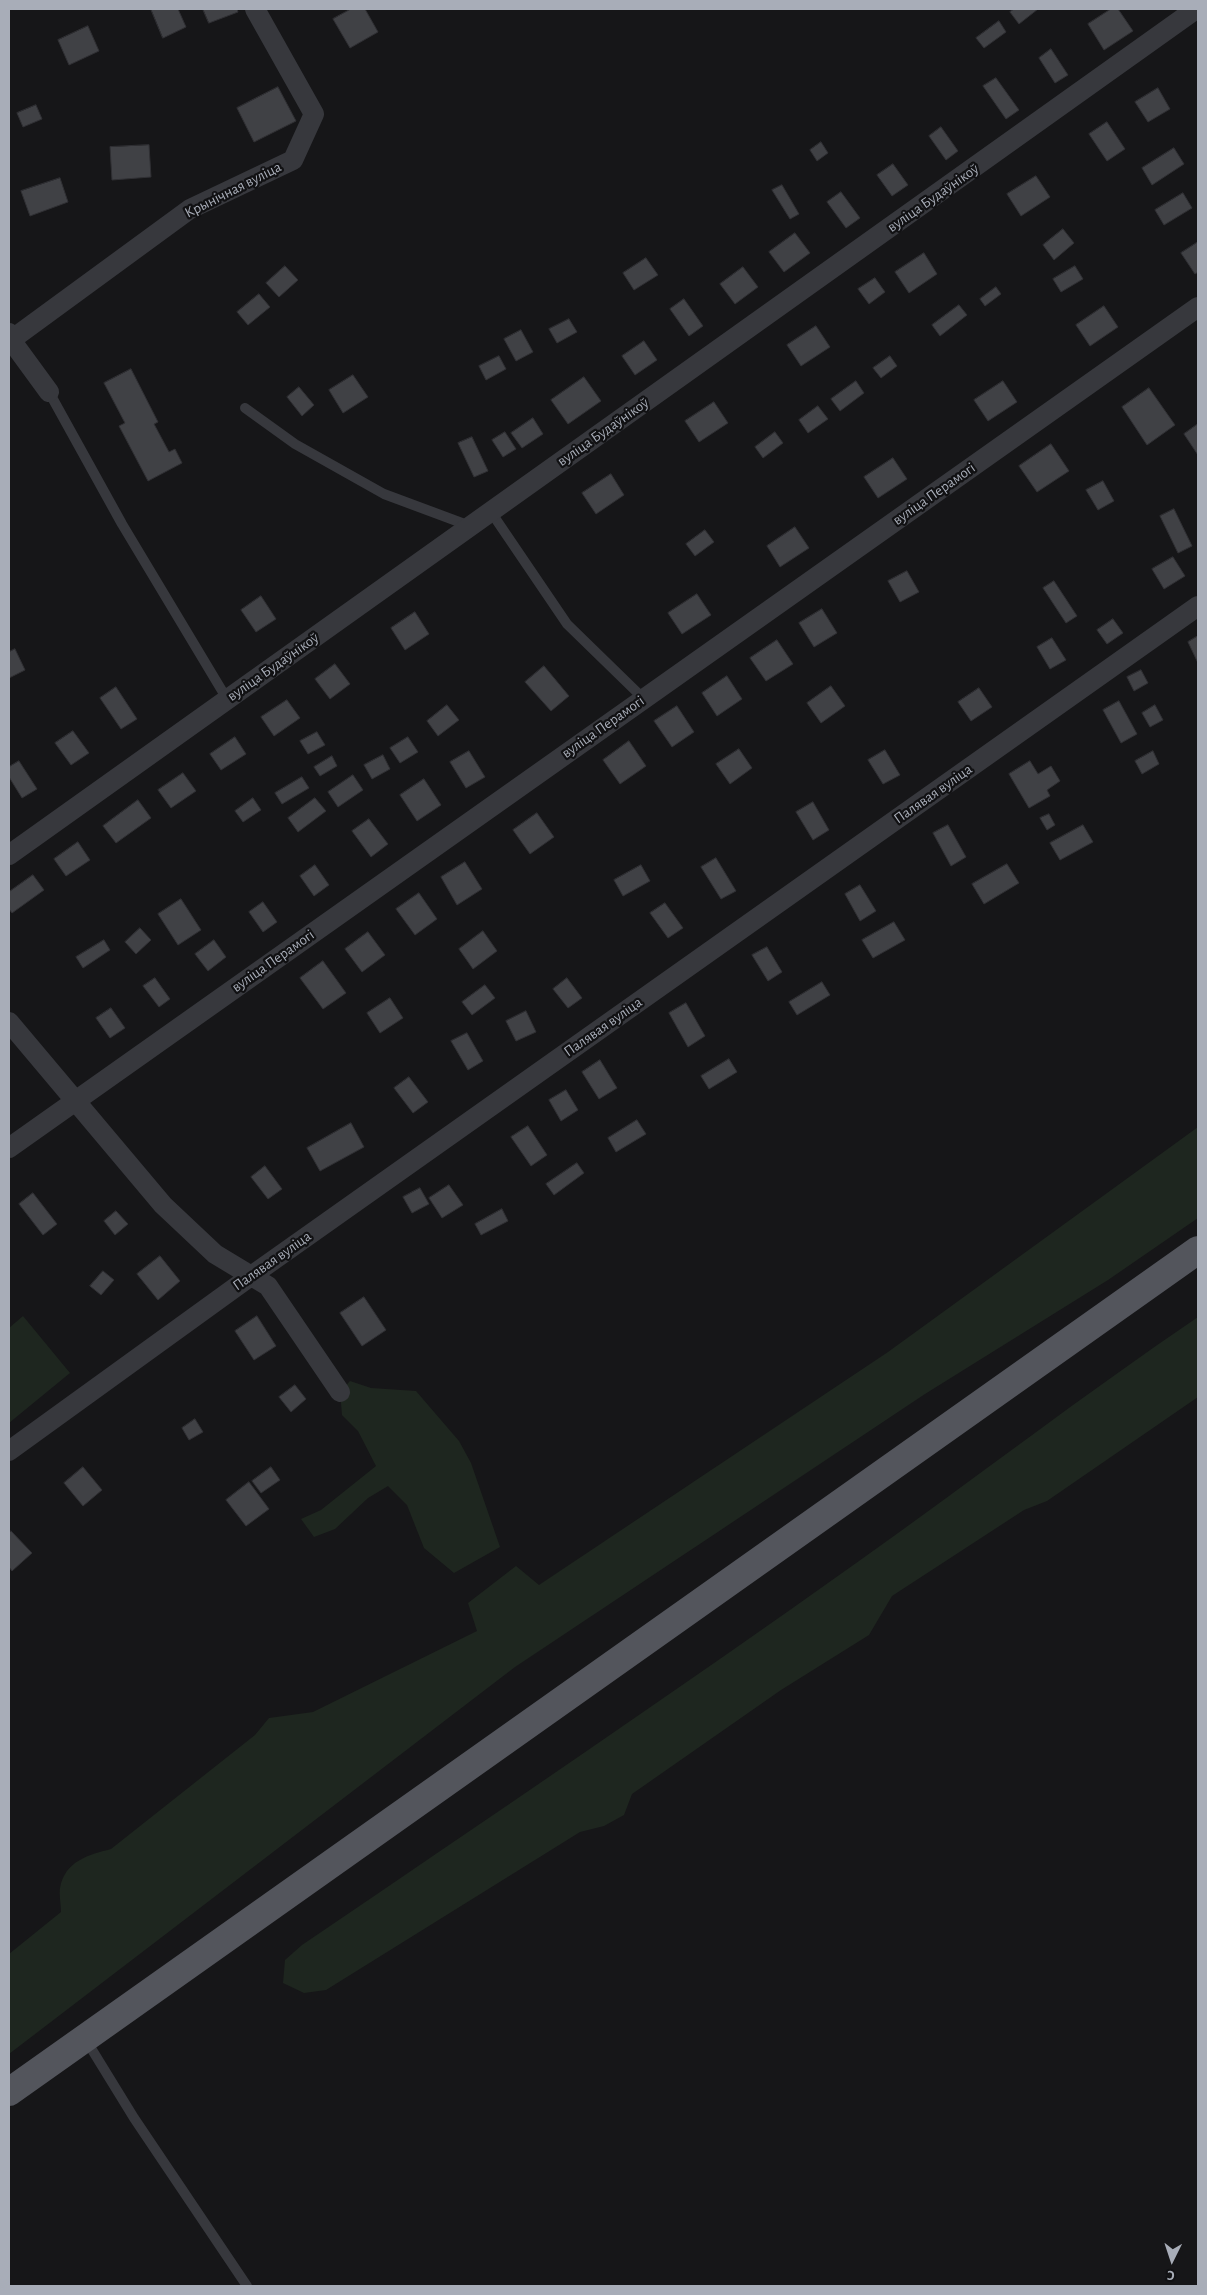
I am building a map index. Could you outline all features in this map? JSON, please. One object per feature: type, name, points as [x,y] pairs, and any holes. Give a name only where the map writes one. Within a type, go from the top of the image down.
[{"type":"main road","points":[[9,2092],[1198,1250]]},
{"type":"street","name":"Крынічная вуліца","points":[[10,337],[190,209],[293,160],[314,114],[255,9]]},
{"type":"street","name":"вуліца Будаўнікоў","points":[[9,854],[1196,9]]},
{"type":"street","name":"вуліца Перамогі","points":[[9,1148],[1198,307]]},
{"type":"street","points":[[10,337],[48,392]]},
{"type":"street","name":"Палявая вуліца","points":[[9,1451],[250,1276],[1198,606]]},
{"type":"street","points":[[9,1022],[163,1205],[215,1254],[268,1286],[340,1392]]},
{"type":"lane","points":[[48,392],[122,524],[228,699]]},
{"type":"lane","points":[[245,408],[295,444],[384,494],[470,526]]},
{"type":"lane","points":[[491,512],[567,624],[644,699]]},
{"type":"lane","points":[[85,2039],[134,2118],[247,2286]]},
{"type":"shaded area","points":[[1198,1127],[1198,1218],[1108,1280],[925,1394],[515,1667],[9,2054],[9,1954],[61,1912],[60,1888],[67,1871],[72,1865],[86,1857],[111,1849],[255,1735],[269,1718],[313,1712],[477,1631],[468,1603],[516,1566],[539,1585],[888,1352]]},
{"type":"shaded area","points":[[23,1316],[70,1373],[9,1423],[9,1328]]},
{"type":"shaded area","points":[[1198,1317],[1198,1397],[1047,1501],[1024,1510],[892,1596],[869,1635],[781,1690],[632,1794],[624,1815],[604,1826],[580,1832],[326,1990],[304,1993],[283,1983],[285,1960],[302,1945],[790,1610]]},
{"type":"shaded area","points":[[350,1381],[371,1388],[416,1391],[459,1441],[471,1463],[500,1547],[454,1573],[424,1548],[407,1505],[388,1486],[368,1498],[335,1529],[314,1537],[301,1519],[321,1510],[376,1466],[358,1431],[342,1415],[340,1392]]},
{"type":"building","points":[[151,9],[178,9],[186,27],[163,38]]},
{"type":"building","points":[[203,9],[237,9],[238,12],[209,23]]},
{"type":"building","points":[[351,9],[365,9],[378,32],[350,48],[333,19]]},
{"type":"building","points":[[1014,9],[1038,9],[1019,24],[1010,12]]},
{"type":"building","points":[[1111,9],[1118,9],[1133,31],[1104,50],[1088,24]]},
{"type":"building","points":[[999,21],[1006,32],[984,48],[976,38]]},
{"type":"building","points":[[88,26],[99,51],[69,65],[58,40]]},
{"type":"building","points":[[1051,49],[1068,75],[1055,83],[1039,58]]},
{"type":"building","points":[[996,78],[1019,110],[1006,119],[983,86]]},
{"type":"building","points":[[278,87],[296,121],[254,142],[237,108]]},
{"type":"building","points":[[1158,88],[1170,109],[1148,122],[1135,102]]},
{"type":"building","points":[[36,105],[42,119],[23,127],[17,113]]},
{"type":"building","points":[[1107,122],[1125,149],[1107,161],[1089,134]]},
{"type":"building","points":[[941,127],[958,151],[946,160],[929,136]]},
{"type":"building","points":[[821,142],[828,153],[817,161],[810,150]]},
{"type":"building","points":[[149,145],[151,177],[112,180],[110,147]]},
{"type":"building","points":[[1174,148],[1184,164],[1152,185],[1142,168]]},
{"type":"building","points":[[893,164],[908,185],[892,196],[877,175]]},
{"type":"building","points":[[1036,176],[1050,197],[1021,216],[1007,194]]},
{"type":"building","points":[[60,178],[68,202],[30,216],[21,191]]},
{"type":"building","points":[[782,185],[799,214],[790,219],[772,190]]},
{"type":"building","points":[[841,192],[860,218],[846,228],[827,202]]},
{"type":"building","points":[[1183,193],[1192,208],[1164,225],[1155,210]]},
{"type":"building","points":[[1063,229],[1074,243],[1054,260],[1043,245]]},
{"type":"building","points":[[795,233],[810,253],[784,272],[769,252]]},
{"type":"building","points":[[1198,242],[1198,272],[1195,274],[1181,253]]},
{"type":"building","points":[[924,253],[937,274],[909,293],[895,272]]},
{"type":"building","points":[[646,258],[658,275],[634,290],[623,273]]},
{"type":"building","points":[[285,266],[298,280],[279,297],[266,283]]},
{"type":"building","points":[[1075,266],[1083,279],[1061,292],[1053,279]]},
{"type":"building","points":[[743,267],[758,287],[735,304],[720,284]]},
{"type":"building","points":[[875,278],[885,292],[869,304],[858,289]]},
{"type":"building","points":[[996,287],[1001,294],[985,306],[980,299]]},
{"type":"building","points":[[259,294],[270,307],[248,325],[237,312]]},
{"type":"building","points":[[684,299],[703,326],[689,336],[670,309]]},
{"type":"building","points":[[959,305],[967,315],[940,336],[932,325]]},
{"type":"building","points":[[1104,306],[1118,327],[1090,346],[1076,325]]},
{"type":"building","points":[[569,319],[577,332],[557,343],[549,329]]},
{"type":"building","points":[[816,326],[830,347],[801,366],[787,345]]},
{"type":"building","points":[[521,330],[533,352],[516,361],[504,339]]},
{"type":"building","points":[[644,341],[657,360],[635,375],[622,356]]},
{"type":"building","points":[[499,356],[506,369],[486,380],[479,366]]},
{"type":"building","points":[[890,356],[897,366],[881,378],[873,368]]},
{"type":"building","points":[[131,369],[158,422],[154,424],[169,452],[175,449],[182,463],[148,481],[119,426],[125,423],[104,383]]},
{"type":"building","points":[[353,375],[368,397],[343,413],[329,390]]},
{"type":"building","points":[[584,377],[601,401],[568,424],[551,400]]},
{"type":"building","points":[[856,381],[864,393],[840,411],[831,399]]},
{"type":"building","points":[[1003,381],[1017,402],[988,421],[974,400]]},
{"type":"building","points":[[299,387],[314,405],[302,416],[287,397]]},
{"type":"building","points":[[1149,388],[1175,425],[1147,445],[1122,407]]},
{"type":"building","points":[[714,402],[728,423],[699,442],[685,421]]},
{"type":"building","points":[[818,406],[828,419],[808,433],[799,420]]},
{"type":"building","points":[[533,418],[543,434],[522,448],[511,433]]},
{"type":"building","points":[[1198,424],[1198,455],[1184,434]]},
{"type":"building","points":[[505,432],[516,449],[503,457],[492,440]]},
{"type":"building","points":[[775,432],[783,443],[763,458],[755,447]]},
{"type":"building","points":[[472,437],[488,471],[474,477],[458,443]]},
{"type":"building","points":[[1051,444],[1069,471],[1037,492],[1019,466]]},
{"type":"building","points":[[893,458],[907,479],[878,498],[864,477]]},
{"type":"building","points":[[611,474],[624,495],[596,514],[582,493]]},
{"type":"building","points":[[1103,481],[1114,501],[1098,510],[1086,490]]},
{"type":"building","points":[[1174,509],[1192,546],[1178,553],[1160,516]]},
{"type":"building","points":[[795,527],[809,548],[780,567],[767,546]]},
{"type":"building","points":[[705,530],[714,542],[695,556],[686,544]]},
{"type":"building","points":[[1173,557],[1185,576],[1164,589],[1152,569]]},
{"type":"building","points":[[907,571],[919,592],[900,602],[888,581]]},
{"type":"building","points":[[1054,581],[1077,616],[1066,623],[1043,588]]},
{"type":"building","points":[[697,594],[711,615],[682,634],[668,613]]},
{"type":"building","points":[[261,596],[276,619],[256,632],[241,610]]},
{"type":"building","points":[[822,609],[837,633],[814,647],[799,623]]},
{"type":"building","points":[[415,612],[429,634],[405,650],[391,628]]},
{"type":"building","points":[[1113,619],[1123,633],[1107,644],[1097,630]]},
{"type":"building","points":[[1198,636],[1198,663],[1188,642]]},
{"type":"building","points":[[1052,638],[1066,660],[1050,669],[1037,647]]},
{"type":"building","points":[[777,640],[793,664],[766,681],[750,658]]},
{"type":"building","points":[[15,649],[25,670],[9,678],[9,652]]},
{"type":"building","points":[[335,664],[350,684],[330,699],[315,679]]},
{"type":"building","points":[[544,666],[569,696],[551,711],[525,682]]},
{"type":"building","points":[[1141,670],[1148,683],[1134,691],[1127,677]]},
{"type":"building","points":[[727,676],[742,699],[717,716],[702,693]]},
{"type":"building","points":[[831,686],[845,706],[821,723],[807,703]]},
{"type":"building","points":[[116,687],[137,719],[121,729],[100,698]]},
{"type":"building","points":[[979,688],[992,707],[971,721],[958,702]]},
{"type":"building","points":[[287,700],[300,718],[274,736],[261,717]]},
{"type":"building","points":[[1119,701],[1137,734],[1121,743],[1103,710]]},
{"type":"building","points":[[447,705],[459,720],[438,736],[427,721]]},
{"type":"building","points":[[1155,705],[1163,720],[1150,727],[1142,713]]},
{"type":"building","points":[[677,706],[694,732],[672,747],[654,721]]},
{"type":"building","points":[[73,731],[89,753],[71,765],[55,743]]},
{"type":"building","points":[[317,732],[325,745],[308,754],[300,741]]},
{"type":"building","points":[[235,737],[246,754],[221,770],[210,754]]},
{"type":"building","points":[[408,737],[418,752],[400,763],[390,748]]},
{"type":"building","points":[[629,741],[646,766],[620,784],[603,760]]},
{"type":"building","points":[[739,749],[752,768],[730,784],[716,764]]},
{"type":"building","points":[[885,750],[900,775],[883,784],[868,760]]},
{"type":"building","points":[[469,751],[485,777],[466,788],[450,762]]},
{"type":"building","points":[[1153,751],[1159,764],[1142,774],[1135,761]]},
{"type":"building","points":[[383,755],[390,769],[372,779],[364,765]]},
{"type":"building","points":[[332,756],[337,766],[320,776],[314,767]]},
{"type":"building","points":[[19,761],[37,789],[22,798],[9,777],[9,767]]},
{"type":"building","points":[[1030,761],[1038,774],[1051,766],[1060,781],[1047,790],[1050,796],[1029,808],[1009,774]]},
{"type":"building","points":[[183,773],[196,791],[171,808],[158,790]]},
{"type":"building","points":[[353,775],[363,790],[338,807],[328,792]]},
{"type":"building","points":[[302,777],[309,788],[282,804],[275,793]]},
{"type":"building","points":[[424,779],[441,805],[417,821],[400,795]]},
{"type":"building","points":[[253,798],[261,810],[243,822],[235,811]]},
{"type":"building","points":[[315,798],[326,811],[298,832],[288,818]]},
{"type":"building","points":[[138,800],[151,818],[116,843],[103,826]]},
{"type":"building","points":[[813,802],[829,830],[813,840],[796,812]]},
{"type":"building","points":[[537,813],[554,837],[530,854],[513,830]]},
{"type":"building","points":[[1049,814],[1055,825],[1047,830],[1040,818]]},
{"type":"building","points":[[369,819],[388,844],[371,857],[352,831]]},
{"type":"building","points":[[948,825],[966,857],[951,866],[933,833]]},
{"type":"building","points":[[1083,825],[1093,842],[1060,860],[1050,843]]},
{"type":"building","points":[[78,842],[90,860],[66,876],[54,859]]},
{"type":"building","points":[[716,858],[736,891],[721,899],[701,867]]},
{"type":"building","points":[[465,862],[482,889],[457,905],[441,877]]},
{"type":"building","points":[[1007,864],[1019,883],[984,904],[972,884]]},
{"type":"building","points":[[315,865],[329,885],[314,896],[300,876]]},
{"type":"building","points":[[641,865],[650,881],[623,896],[614,880]]},
{"type":"building","points":[[33,875],[44,890],[12,913],[9,909],[9,892]]},
{"type":"building","points":[[860,885],[876,911],[860,921],[845,894]]},
{"type":"building","points":[[419,893],[437,919],[415,935],[396,909]]},
{"type":"building","points":[[181,899],[201,930],[178,945],[158,914]]},
{"type":"building","points":[[263,902],[277,922],[263,932],[249,912]]},
{"type":"building","points":[[665,903],[683,928],[668,938],[650,913]]},
{"type":"building","points":[[894,922],[905,940],[873,958],[862,940]]},
{"type":"building","points":[[140,928],[151,940],[136,954],[125,942]]},
{"type":"building","points":[[483,931],[497,951],[473,969],[459,949]]},
{"type":"building","points":[[368,932],[385,955],[362,972],[345,949]]},
{"type":"building","points":[[104,940],[110,950],[83,968],[76,957]]},
{"type":"building","points":[[214,940],[226,957],[208,971],[195,954]]},
{"type":"building","points":[[767,947],[782,972],[768,981],[752,955]]},
{"type":"building","points":[[323,961],[346,993],[323,1009],[300,978]]},
{"type":"building","points":[[155,978],[170,999],[159,1007],[143,986]]},
{"type":"building","points":[[567,978],[582,998],[568,1008],[553,989]]},
{"type":"building","points":[[822,982],[830,995],[797,1015],[789,1002]]},
{"type":"building","points":[[485,985],[495,998],[472,1015],[462,1002]]},
{"type":"building","points":[[390,998],[403,1018],[380,1033],[367,1013]]},
{"type":"building","points":[[686,1003],[705,1036],[688,1047],[669,1013]]},
{"type":"building","points":[[111,1008],[125,1028],[110,1038],[96,1018]]},
{"type":"building","points":[[526,1011],[536,1032],[516,1041],[506,1021]]},
{"type":"building","points":[[467,1033],[483,1061],[468,1070],[451,1041]]},
{"type":"building","points":[[729,1059],[737,1072],[709,1089],[701,1076]]},
{"type":"building","points":[[600,1060],[617,1088],[599,1099],[582,1072]]},
{"type":"building","points":[[409,1077],[428,1102],[413,1113],[394,1088]]},
{"type":"building","points":[[566,1090],[578,1110],[561,1121],[549,1100]]},
{"type":"building","points":[[637,1120],[646,1134],[616,1152],[608,1138]]},
{"type":"building","points":[[351,1123],[364,1147],[320,1171],[307,1148]]},
{"type":"building","points":[[528,1126],[547,1155],[531,1166],[511,1137]]},
{"type":"building","points":[[577,1163],[584,1173],[554,1195],[546,1184]]},
{"type":"building","points":[[265,1166],[282,1189],[268,1199],[251,1177]]},
{"type":"building","points":[[449,1185],[463,1205],[442,1218],[429,1198]]},
{"type":"building","points":[[420,1188],[429,1204],[412,1213],[403,1197]]},
{"type":"building","points":[[33,1193],[57,1224],[43,1235],[19,1204]]},
{"type":"building","points":[[502,1209],[508,1221],[481,1235],[475,1224]]},
{"type":"building","points":[[116,1211],[128,1224],[115,1235],[104,1221]]},
{"type":"building","points":[[160,1256],[180,1281],[158,1300],[137,1274]]},
{"type":"building","points":[[103,1271],[114,1280],[101,1295],[90,1286]]},
{"type":"building","points":[[364,1297],[386,1330],[362,1346],[340,1313]]},
{"type":"building","points":[[257,1316],[276,1346],[254,1360],[235,1331]]},
{"type":"building","points":[[295,1385],[306,1399],[291,1412],[279,1397]]},
{"type":"building","points":[[195,1419],[203,1432],[189,1440],[182,1428]]},
{"type":"building","points":[[83,1467],[102,1490],[83,1506],[64,1483]]},
{"type":"building","points":[[271,1467],[280,1480],[261,1493],[252,1481]]},
{"type":"building","points":[[249,1482],[269,1509],[246,1526],[226,1500]]},
{"type":"building","points":[[11,1531],[32,1553],[12,1571],[9,1567],[9,1533]]}]
